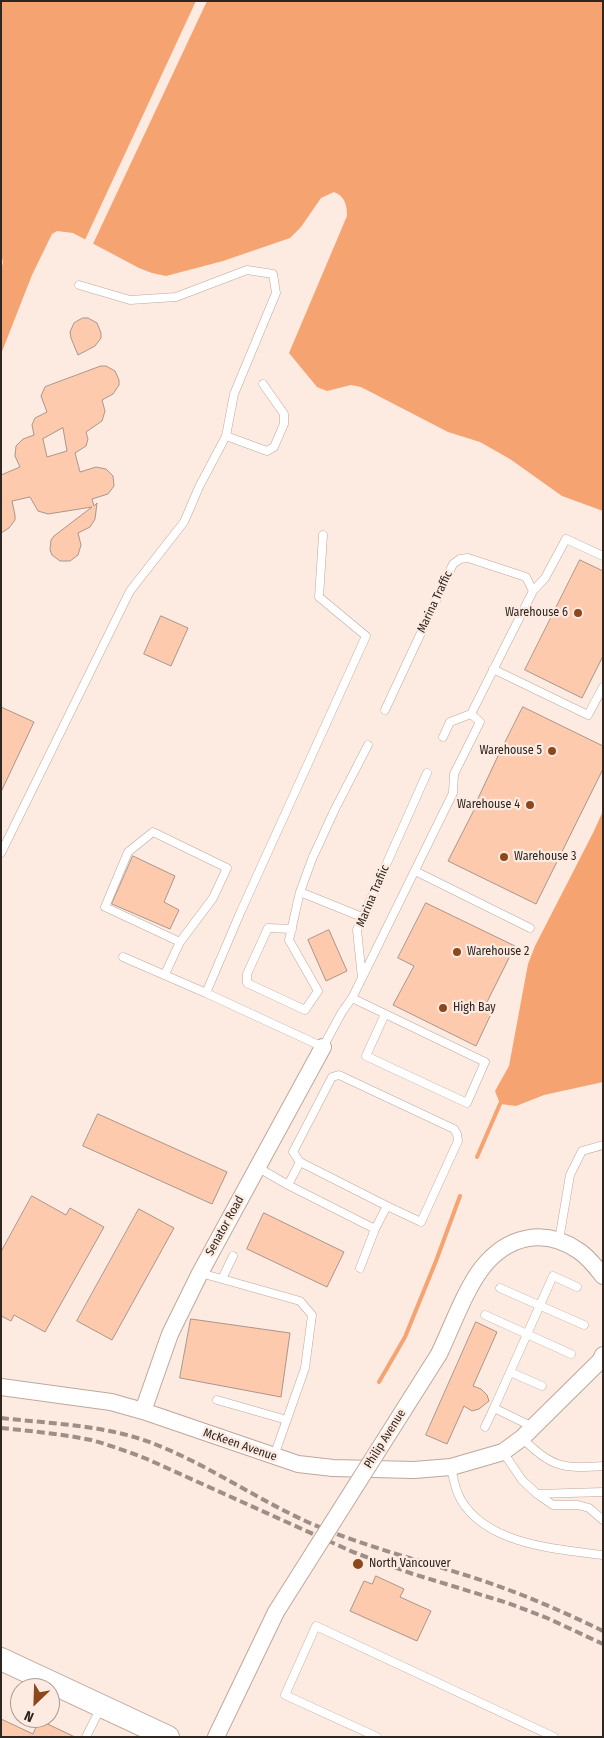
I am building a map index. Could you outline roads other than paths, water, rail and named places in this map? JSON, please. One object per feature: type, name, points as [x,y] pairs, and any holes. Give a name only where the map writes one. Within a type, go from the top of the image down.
[{"type":"street","name":"Senator Road","points":[[143,1411],[170,1334],[200,1273],[323,1047]]},
{"type":"street","name":"Philip Avenue","points":[[216,1737],[276,1612],[439,1354],[473,1282],[492,1255],[519,1240],[539,1236],[559,1240],[579,1251],[603,1276]]},
{"type":"street","points":[[503,1452],[528,1433],[600,1361],[603,1355]]},
{"type":"street","name":"McKeen Avenue","points":[[1,1387],[111,1402],[143,1411],[298,1464],[333,1468],[414,1470],[451,1467],[503,1452]]},
{"type":"street","points":[[1,1659],[168,1737]]},
{"type":"lane","points":[[1,853],[130,591],[184,522],[199,487],[226,436],[234,394],[276,293],[273,274],[247,270],[176,296],[130,300],[79,285]]},
{"type":"lane","points":[[226,436],[267,451],[274,448],[284,424],[284,414],[263,384]]},
{"type":"lane","points":[[206,992],[366,636],[319,597],[323,535]]},
{"type":"lane","points":[[443,737],[450,722],[471,714],[533,592],[545,578],[566,539],[603,556]]},
{"type":"lane","name":"Marina Traffic","points":[[384,710],[453,564],[460,559],[468,558],[526,578],[533,592]]},
{"type":"lane","points":[[493,669],[588,715],[603,688]]},
{"type":"lane","points":[[123,956],[206,992],[323,1047],[352,998],[453,793],[454,774],[480,722],[471,714]]},
{"type":"lane","points":[[292,929],[268,928],[247,974],[248,982],[305,1010],[318,991],[289,940],[292,929],[300,892],[312,859],[332,815],[368,745]]},
{"type":"lane","name":"Marina Trafiic","points":[[362,978],[357,930],[427,773]]},
{"type":"lane","points":[[165,974],[180,942],[213,898],[227,868],[153,832],[128,852],[105,906],[180,942]]},
{"type":"lane","points":[[414,871],[530,928]]},
{"type":"lane","points":[[300,892],[362,917]]},
{"type":"lane","points":[[352,998],[485,1062],[467,1103],[366,1056],[385,1014]]},
{"type":"lane","points":[[339,1075],[454,1129],[457,1134],[458,1141],[421,1222],[387,1206],[300,1162],[293,1152],[332,1078],[339,1075]]},
{"type":"lane","points":[[559,1240],[570,1175],[582,1151],[603,1145]]},
{"type":"lane","points":[[288,1185],[300,1162]]},
{"type":"lane","points":[[257,1167],[288,1185],[375,1229]]},
{"type":"lane","points":[[360,1268],[375,1229],[387,1206]]},
{"type":"lane","points":[[222,1279],[233,1256]]},
{"type":"lane","points":[[200,1273],[300,1301],[312,1315],[305,1368],[274,1456]]},
{"type":"lane","points":[[485,1427],[553,1276],[577,1287]]},
{"type":"lane","points":[[500,1288],[584,1326]]},
{"type":"lane","points":[[485,1315],[571,1354]]},
{"type":"lane","points":[[510,1372],[542,1386]]},
{"type":"lane","points":[[217,1400],[287,1420]]},
{"type":"lane","points":[[494,1408],[528,1433],[546,1460],[558,1466],[603,1466]]},
{"type":"lane","points":[[503,1452],[522,1480],[537,1494],[554,1505],[578,1505],[589,1508],[603,1520]]},
{"type":"lane","points":[[451,1467],[457,1493],[461,1500],[475,1517],[484,1523],[527,1543],[603,1555]]},
{"type":"lane","points":[[537,1494],[603,1492]]},
{"type":"lane","points":[[377,1737],[285,1695],[316,1626],[554,1737]]},
{"type":"lane","points":[[86,1737],[101,1706]]},
{"type":"waterway","points":[[477,1157],[500,1104]]},
{"type":"waterway","points":[[379,1382],[405,1337],[460,1196]]},
{"type":"railway","points":[[1,1418],[80,1426],[139,1438],[201,1465],[307,1522],[374,1547],[509,1590],[603,1631]]},
{"type":"railway","points":[[1,1428],[80,1438],[126,1451],[353,1552],[413,1574],[508,1603],[547,1618],[603,1644]]},
{"type":"place","name":"Warehouse 6","points":[[578,613]]},
{"type":"place","name":"Warehouse 5","points":[[552,751]]},
{"type":"place","name":"Warehouse 4","points":[[530,805]]},
{"type":"place","name":"Warehouse 3","points":[[504,857]]},
{"type":"place","name":"Warehouse 2","points":[[457,952]]},
{"type":"place","name":"High Bay","points":[[443,1008]]},
{"type":"place","name":"North Vancouver","points":[[358,1564]]}]
